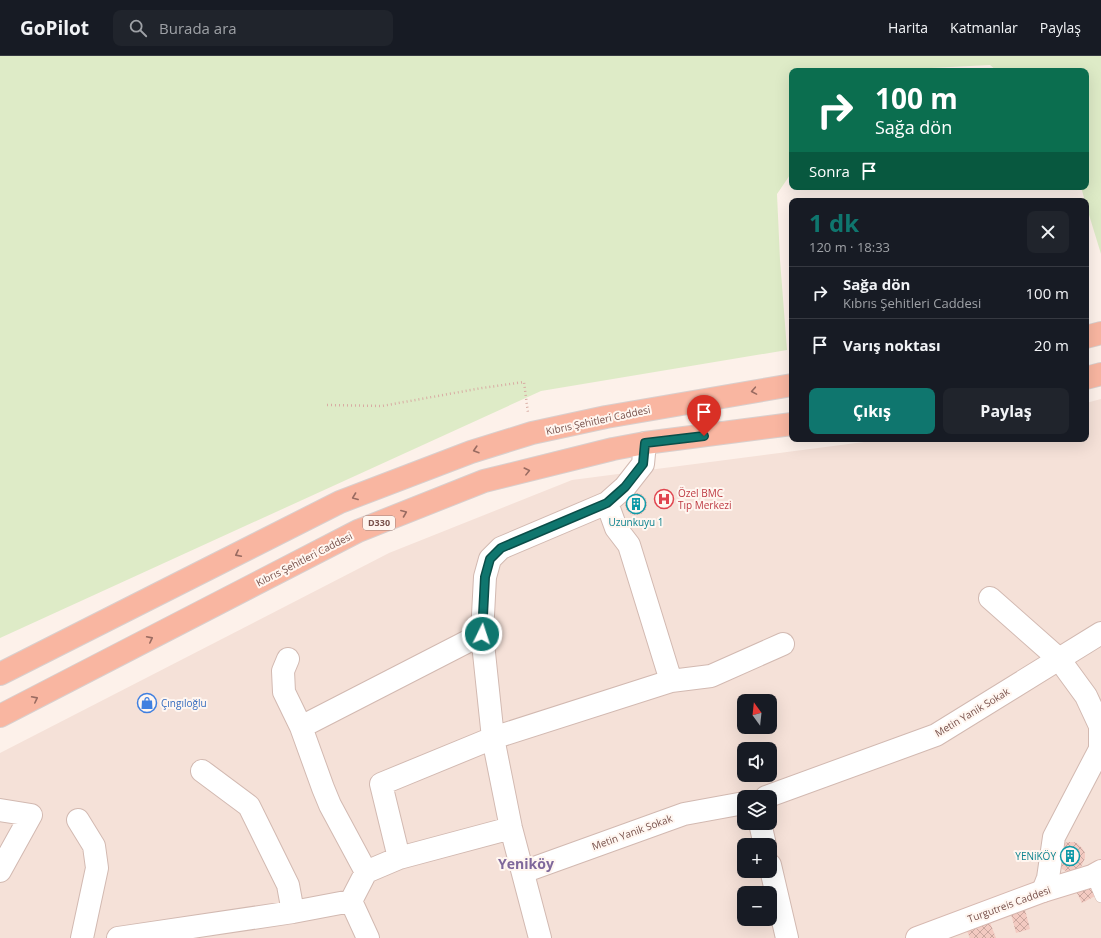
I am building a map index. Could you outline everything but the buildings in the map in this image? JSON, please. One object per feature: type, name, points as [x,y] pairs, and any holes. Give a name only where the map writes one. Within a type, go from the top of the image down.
[{"type":"highway","points":[[1089,336],[1101,333]]},
{"type":"highway","points":[[1089,377],[1101,374]]},
{"type":"highway","name":"Kıbrıs Şehitleri Caddesi","points":[[0,674],[340,502],[471,452],[532,434],[606,416],[789,385]]},
{"type":"highway","name":"Kıbrıs Şehitleri Caddesi","points":[[0,716],[358,531],[484,482],[613,449],[645,443],[789,424]]},
{"type":"street","points":[[540,938],[511,828],[494,738],[482,634],[485,577],[490,559],[501,548],[607,503],[625,487],[643,464],[645,443]]},
{"type":"street","points":[[607,503],[616,528],[629,545],[671,681]]},
{"type":"street","points":[[990,598],[1058,659],[1086,696],[1100,726],[1100,749],[1054,837],[1048,878],[1043,891]]},
{"type":"street","name":"Metin Yanik Sokak","points":[[777,793],[936,735],[1101,632]]},
{"type":"street","points":[[301,727],[482,634]]},
{"type":"street","points":[[399,858],[381,784],[494,738],[671,681],[711,676],[783,644]]},
{"type":"street","points":[[288,659],[283,671],[284,692],[301,727],[330,805],[366,872]]},
{"type":"street","points":[[202,771],[249,806],[288,885],[293,912]]},
{"type":"street","name":"Metin Yanik Sokak","points":[[523,872],[684,814],[737,804]]},
{"type":"street","points":[[0,810],[31,815],[0,871]]},
{"type":"street","points":[[78,820],[94,846],[97,868],[82,938]]},
{"type":"street","points":[[351,901],[366,872],[399,858],[511,828]]},
{"type":"street","name":"Turgutreis Caddesi","points":[[917,938],[1096,873]]},
{"type":"street","points":[[773,878],[787,938]]},
{"type":"street","points":[[118,938],[293,912],[351,901]]},
{"type":"street","points":[[351,901],[368,938]]},
{"type":"lane","points":[[1096,873],[1101,897]]},
{"type":"path","points":[[327,405],[382,406],[524,382],[528,415]]},
{"type":"shaded area","points":[[1101,399],[1101,938],[0,938],[0,753],[389,553],[572,480],[864,442],[1089,442],[1089,402]]},
{"type":"green space","points":[[0,56],[1101,56],[1101,254],[1089,215],[1089,198],[1084,198],[1082,190],[1089,190],[1089,68],[994,68],[990,65],[931,68],[789,68],[789,176],[777,194],[780,260],[787,350],[541,391],[0,638]]},
{"type":"place","name":"Özel BMC Tıp Merkezi","points":[[664,499]]},
{"type":"place","name":"Uzunkuyu 1","points":[[636,504]]},
{"type":"place","name":"Çıngıloğlu","points":[[147,703]]},
{"type":"place","name":"YENiKÖY","points":[[1070,856]]},
{"type":"district","name":"Yeniköy","points":[[526,864]]},
{"type":"route","points":[[482,634],[485,577],[490,559],[501,548],[607,503],[625,487],[643,464],[645,443],[704,436]]}]
